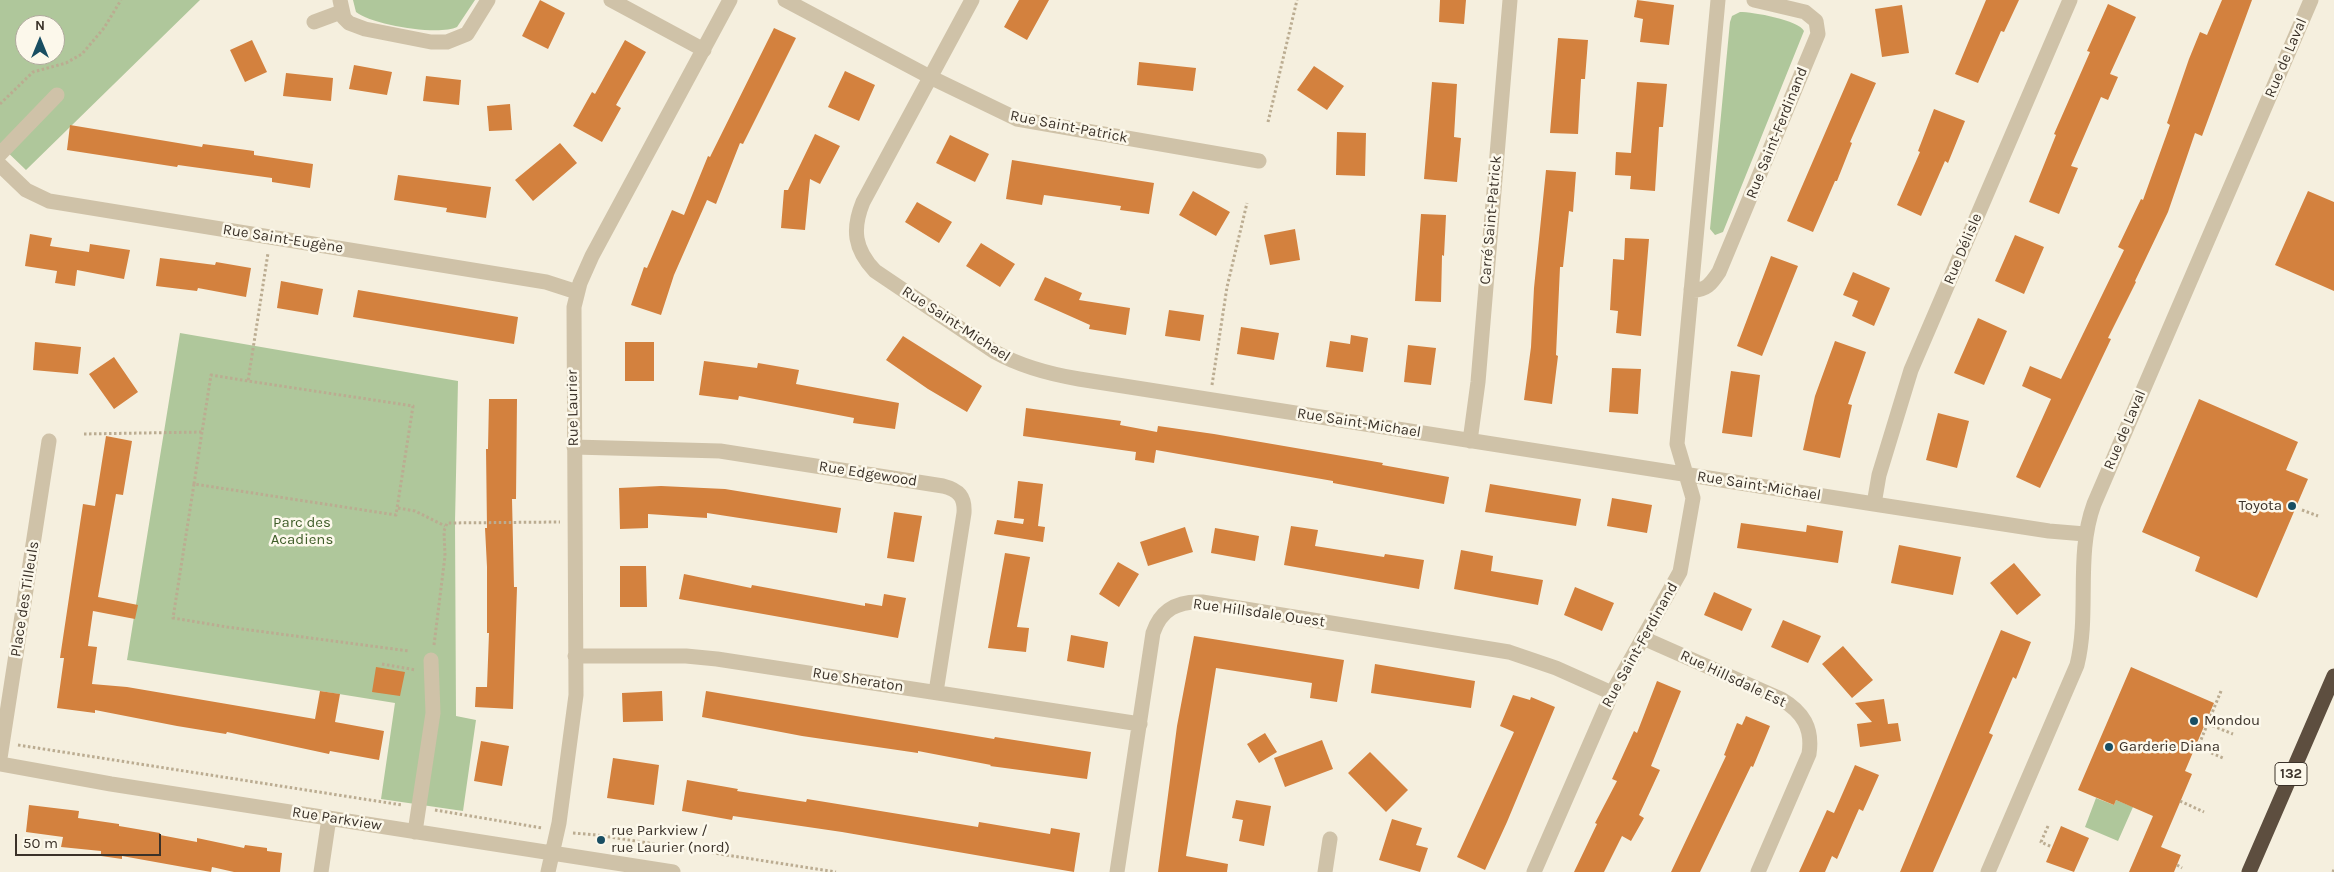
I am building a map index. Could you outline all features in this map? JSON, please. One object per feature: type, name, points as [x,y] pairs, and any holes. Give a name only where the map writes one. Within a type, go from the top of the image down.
[{"type":"highway","name":"132","points":[[2248,872],[2334,676]]},
{"type":"street","points":[[314,22],[340,6],[349,23],[356,27],[439,43],[454,40],[467,34],[488,0]]},
{"type":"street","points":[[611,0],[704,50]]},
{"type":"street","name":"Rue Laurier","points":[[548,872],[575,711],[572,321],[577,292],[592,256],[730,0]]},
{"type":"street","name":"Rue Saint-Patrick","points":[[786,0],[930,77],[1017,119],[1259,161]]},
{"type":"street","points":[[930,77],[972,0]]},
{"type":"street","name":"Carré Saint-Patrick","points":[[1470,441],[1478,382],[1510,0]]},
{"type":"street","name":"Rue Saint-Ferdinand","points":[[1534,872],[1612,693],[1680,572],[1693,498],[1677,444],[1718,0]]},
{"type":"street","name":"Rue Saint-Ferdinand","points":[[1691,290],[1705,289],[1719,272],[1818,34],[1816,21],[1805,12],[1754,0]]},
{"type":"street","name":"Rue Délisle","points":[[1874,504],[1879,475],[1911,370],[2070,0]]},
{"type":"street","name":"Rue de Laval","points":[[1988,872],[2077,665],[2082,640],[2085,534],[2094,504],[2311,0]]},
{"type":"street","name":"Rue Saint-Michael","points":[[930,77],[858,214],[855,225],[857,244],[874,271],[995,352],[1041,372],[1874,504],[2049,531],[2085,534]]},
{"type":"street","points":[[0,154],[56,95]]},
{"type":"street","name":"Rue Saint-Eugène","points":[[0,166],[32,194],[55,202],[546,282],[577,292]]},
{"type":"street","name":"Place des Tilleuls","points":[[0,758],[49,441]]},
{"type":"street","name":"Rue Edgewood","points":[[574,447],[720,451],[943,486],[957,491],[964,501],[964,513],[936,692]]},
{"type":"street","name":"Rue Hillsdale Ouest","points":[[1117,872],[1156,624],[1166,611],[1182,603],[1192,602],[1509,652],[1556,668],[1612,693]]},
{"type":"street","name":"Rue Hillsdale Est","points":[[1643,638],[1781,699],[1797,710],[1808,724],[1810,735],[1809,754],[1758,872]]},
{"type":"street","name":"Rue Sheraton","points":[[575,656],[700,657],[1140,724]]},
{"type":"street","points":[[415,832],[433,713],[426,666]]},
{"type":"street","name":"Rue Parkview","points":[[0,764],[111,784],[674,872]]},
{"type":"street","points":[[321,872],[329,818]]},
{"type":"street","points":[[1325,872],[1330,839]]},
{"type":"path","points":[[0,104],[33,72],[66,63],[82,54],[104,28],[121,0]]},
{"type":"path","points":[[1268,122],[1297,0]]},
{"type":"path","points":[[1212,385],[1227,287],[1247,203]]},
{"type":"path","points":[[248,381],[268,250]]},
{"type":"path","points":[[194,484],[396,515],[413,406],[211,375],[173,618],[409,651]]},
{"type":"path","points":[[84,434],[202,432]]},
{"type":"path","points":[[398,508],[415,511],[445,526]]},
{"type":"path","points":[[2302,510],[2318,516]]},
{"type":"path","points":[[445,526],[447,523],[455,522],[560,522]]},
{"type":"path","points":[[382,664],[390,668],[426,666],[445,556],[445,526]]},
{"type":"path","points":[[2221,691],[2198,747],[2223,758]]},
{"type":"path","points":[[2206,725],[2233,734]]},
{"type":"path","name":"Rue Parkview","points":[[20,746],[332,796],[393,803]]},
{"type":"path","points":[[2180,801],[2204,812]]},
{"type":"path","points":[[462,814],[537,827]]},
{"type":"path","points":[[2048,826],[2041,842],[2052,847]]},
{"type":"path","points":[[585,836],[597,835],[776,865],[836,872]]},
{"type":"path","points":[[2177,865],[2182,868]]},
{"type":"green space","points":[[0,0],[200,0],[26,170],[0,145]]},
{"type":"green space","points":[[353,0],[475,0],[457,27],[421,30],[390,25],[364,17],[356,12]]},
{"type":"green space","points":[[1740,12],[1755,13],[1785,20],[1794,23],[1804,31],[1723,232],[1715,235],[1710,229],[1730,22],[1732,16]]},
{"type":"green space","name":"Parc des Acadiens","points":[[180,333],[458,381],[455,522],[456,716],[476,720],[463,811],[381,799],[395,703],[127,660]]},
{"type":"green space","points":[[2096,798],[2114,805],[2116,800],[2133,807],[2118,841],[2085,827]]},
{"type":"building","points":[[540,0],[565,13],[548,49],[522,36]]},
{"type":"building","points":[[1019,0],[1049,0],[1027,40],[1004,27]]},
{"type":"building","points":[[1440,0],[1466,0],[1464,24],[1439,22]]},
{"type":"building","points":[[1637,0],[1674,5],[1669,45],[1640,42],[1643,19],[1634,17]]},
{"type":"building","points":[[1986,0],[2019,0],[2004,32],[2001,31],[1978,83],[1955,74]]},
{"type":"building","points":[[2222,0],[2252,0],[2202,136],[2195,133],[2168,212],[2108,338],[2111,339],[2040,488],[2016,477],[2051,399],[2022,386],[2030,366],[2061,379],[2124,250],[2118,247],[2141,199],[2143,200],[2170,125],[2167,123],[2200,32],[2207,35]]},
{"type":"building","points":[[2108,4],[2136,17],[2110,74],[2118,77],[2108,100],[2101,97],[2071,166],[2078,168],[2059,214],[2029,202],[2056,135],[2054,134],[2090,52],[2087,51]]},
{"type":"building","points":[[1902,5],[1909,53],[1882,57],[1875,9]]},
{"type":"building","points":[[774,28],[796,38],[743,144],[740,143],[716,204],[707,200],[674,275],[661,315],[631,305],[644,267],[647,268],[672,210],[684,215],[708,156],[710,157]]},
{"type":"building","points":[[1558,38],[1588,40],[1585,79],[1581,79],[1578,134],[1550,133]]},
{"type":"building","points":[[252,40],[267,72],[245,82],[230,50]]},
{"type":"building","points":[[625,40],[646,52],[616,105],[621,108],[602,142],[573,126],[592,92],[595,94]]},
{"type":"building","points":[[1139,62],[1196,68],[1193,91],[1137,85]]},
{"type":"building","points":[[354,65],[392,72],[387,95],[349,89]]},
{"type":"building","points":[[1314,66],[1344,86],[1327,110],[1297,90]]},
{"type":"building","points":[[845,71],[875,85],[859,121],[828,107]]},
{"type":"building","points":[[286,73],[333,78],[331,101],[283,96]]},
{"type":"building","points":[[1851,73],[1876,83],[1850,142],[1852,143],[1837,181],[1835,181],[1813,232],[1787,221]]},
{"type":"building","points":[[426,76],[461,80],[459,105],[423,101]]},
{"type":"building","points":[[1432,82],[1457,84],[1454,137],[1461,138],[1457,182],[1424,179]]},
{"type":"building","points":[[1637,82],[1667,84],[1663,127],[1659,127],[1655,191],[1630,189],[1631,176],[1615,175],[1616,152],[1631,153]]},
{"type":"building","points":[[510,104],[512,130],[489,131],[487,106]]},
{"type":"building","points":[[1934,109],[1965,121],[1948,163],[1945,161],[1921,216],[1897,205],[1920,152],[1918,151]]},
{"type":"building","points":[[70,125],[202,147],[203,144],[254,151],[254,155],[313,164],[310,188],[272,182],[272,178],[178,165],[177,167],[67,150]]},
{"type":"building","points":[[1337,132],[1366,133],[1365,176],[1336,175]]},
{"type":"building","points":[[815,134],[840,146],[820,184],[810,179],[805,230],[781,228],[784,190],[788,190]]},
{"type":"building","points":[[950,135],[989,154],[975,182],[936,163]]},
{"type":"building","points":[[560,143],[577,163],[533,201],[515,180]]},
{"type":"building","points":[[1012,160],[1154,183],[1149,214],[1120,210],[1121,206],[1044,195],[1042,205],[1006,199]]},
{"type":"building","points":[[1546,170],[1576,172],[1573,212],[1569,211],[1563,267],[1560,267],[1556,355],[1558,356],[1552,404],[1524,400],[1531,347],[1534,288]]},
{"type":"building","points":[[398,175],[491,187],[486,218],[446,212],[447,208],[394,200]]},
{"type":"building","points":[[1193,191],[1230,212],[1216,236],[1179,215]]},
{"type":"building","points":[[2308,191],[2334,202],[2334,291],[2275,265]]},
{"type":"building","points":[[917,202],[952,222],[939,243],[905,222]]},
{"type":"building","points":[[1421,214],[1446,215],[1444,256],[1442,255],[1441,302],[1415,301]]},
{"type":"building","points":[[1295,229],[1300,260],[1270,265],[1264,235]]},
{"type":"building","points":[[30,234],[52,238],[50,246],[89,252],[90,244],[130,250],[124,279],[77,270],[75,286],[55,283],[57,271],[25,266]]},
{"type":"building","points":[[2015,235],[2044,247],[2024,294],[1995,281]]},
{"type":"building","points":[[1625,238],[1649,239],[1641,336],[1616,333],[1618,311],[1610,310],[1613,259],[1624,260]]},
{"type":"building","points":[[981,243],[1015,264],[1000,287],[966,266]]},
{"type":"building","points":[[1771,256],[1798,266],[1762,356],[1737,346]]},
{"type":"building","points":[[160,258],[215,265],[216,262],[251,268],[246,297],[198,288],[197,291],[156,286]]},
{"type":"building","points":[[1853,272],[1890,288],[1874,326],[1852,316],[1858,301],[1843,295]]},
{"type":"building","points":[[1045,277],[1082,293],[1079,300],[1130,308],[1126,335],[1089,329],[1090,325],[1034,300]]},
{"type":"building","points":[[281,281],[323,289],[318,315],[277,308]]},
{"type":"building","points":[[358,290],[518,317],[514,344],[353,317]]},
{"type":"building","points":[[1169,310],[1204,315],[1200,341],[1165,336]]},
{"type":"building","points":[[1978,318],[2007,331],[1984,385],[1954,373]]},
{"type":"building","points":[[1241,327],[1279,333],[1274,360],[1237,354]]},
{"type":"building","points":[[1351,335],[1368,338],[1363,372],[1326,367],[1330,341],[1350,344]]},
{"type":"building","points":[[903,336],[982,386],[967,412],[928,389],[886,360]]},
{"type":"building","points":[[1835,341],[1866,352],[1848,404],[1852,405],[1840,458],[1803,450],[1815,396]]},
{"type":"building","points":[[35,342],[81,347],[78,374],[33,370]]},
{"type":"building","points":[[625,342],[654,342],[654,381],[625,381]]},
{"type":"building","points":[[1408,345],[1436,348],[1431,385],[1404,382]]},
{"type":"building","points":[[114,357],[138,392],[114,409],[89,374]]},
{"type":"building","points":[[704,361],[757,368],[758,363],[799,370],[796,384],[899,403],[895,429],[853,423],[854,418],[739,396],[738,400],[699,395]]},
{"type":"building","points":[[1612,368],[1641,369],[1638,414],[1609,412]]},
{"type":"building","points":[[1731,371],[1760,375],[1752,437],[1722,433]]},
{"type":"building","points":[[489,399],[517,399],[516,499],[512,499],[514,587],[517,587],[513,709],[475,707],[476,687],[487,687],[489,633],[487,633],[485,528],[487,528],[486,449],[488,449]]},
{"type":"building","points":[[2199,399],[2298,442],[2286,470],[2308,479],[2257,598],[2195,571],[2200,557],[2142,532]]},
{"type":"building","points":[[1026,408],[1121,421],[1120,425],[1157,432],[1158,426],[1214,434],[1383,463],[1382,465],[1449,477],[1444,504],[1333,483],[1333,481],[1156,450],[1154,463],[1135,460],[1136,452],[1023,436]]},
{"type":"building","points":[[1938,413],[1969,421],[1957,468],[1926,460]]},
{"type":"building","points":[[106,436],[132,441],[123,495],[116,494],[98,597],[138,605],[135,619],[93,611],[88,646],[97,647],[92,684],[127,687],[315,719],[320,691],[340,694],[335,722],[384,731],[379,760],[330,751],[329,754],[227,732],[226,734],[177,726],[95,710],[95,713],[57,708],[64,658],[60,658],[83,504],[95,506]]},
{"type":"building","points":[[1018,481],[1043,484],[1038,526],[1045,527],[1043,542],[994,534],[997,520],[1023,524],[1024,519],[1014,518]]},
{"type":"building","points":[[1490,484],[1581,499],[1576,526],[1485,512]]},
{"type":"building","points":[[661,486],[725,489],[841,508],[837,533],[707,513],[707,518],[648,514],[648,528],[620,529],[619,488]]},
{"type":"building","points":[[1612,498],[1652,505],[1647,533],[1607,526]]},
{"type":"building","points":[[894,512],[922,516],[914,562],[887,558]]},
{"type":"building","points":[[1741,523],[1806,532],[1807,525],[1843,531],[1838,563],[1737,548]]},
{"type":"building","points":[[1291,526],[1318,530],[1315,546],[1384,557],[1385,554],[1424,560],[1419,589],[1284,565]]},
{"type":"building","points":[[1185,527],[1193,552],[1148,566],[1140,542]]},
{"type":"building","points":[[1215,528],[1259,536],[1255,561],[1211,553]]},
{"type":"building","points":[[1899,545],[1961,557],[1953,595],[1891,583]]},
{"type":"building","points":[[1461,550],[1493,556],[1491,571],[1543,580],[1538,605],[1454,589]]},
{"type":"building","points":[[1005,553],[1030,557],[1017,627],[1029,628],[1026,652],[988,648]]},
{"type":"building","points":[[1118,562],[1139,574],[1119,607],[1099,594]]},
{"type":"building","points":[[2014,563],[2041,595],[2017,615],[1990,583]]},
{"type":"building","points":[[620,566],[646,566],[647,607],[620,607]]},
{"type":"building","points":[[684,574],[751,588],[752,585],[865,606],[865,603],[882,606],[884,594],[906,598],[898,638],[679,599]]},
{"type":"building","points":[[1575,587],[1614,603],[1602,631],[1564,615]]},
{"type":"building","points":[[1714,592],[1752,609],[1742,631],[1704,615]]},
{"type":"building","points":[[1783,620],[1821,636],[1808,663],[1771,647]]},
{"type":"building","points":[[2001,630],[2031,642],[2016,679],[2013,677],[1989,733],[1993,735],[1933,872],[1900,872]]},
{"type":"building","points":[[1071,635],[1108,642],[1104,668],[1067,661]]},
{"type":"building","points":[[1194,636],[1344,660],[1337,702],[1310,698],[1312,683],[1216,668],[1186,856],[1228,864],[1227,872],[1158,872],[1177,726]]},
{"type":"building","points":[[1843,646],[1873,680],[1852,698],[1822,664]]},
{"type":"building","points":[[1375,664],[1475,681],[1471,708],[1371,693]]},
{"type":"building","points":[[376,667],[405,672],[400,696],[372,692]]},
{"type":"building","points":[[2131,667],[2214,703],[2185,771],[2192,774],[2161,847],[2181,855],[2174,872],[2129,872],[2153,816],[2116,800],[2114,805],[2078,790]]},
{"type":"building","points":[[1657,681],[1681,691],[1651,766],[1660,770],[1639,815],[1644,818],[1631,841],[1622,836],[1604,872],[1574,872],[1597,824],[1595,823],[1617,781],[1612,779],[1634,731],[1637,733]]},
{"type":"building","points":[[662,691],[663,721],[623,722],[622,693]]},
{"type":"building","points":[[706,691],[994,739],[995,737],[1091,752],[1087,779],[990,766],[918,751],[918,753],[802,736],[702,717]]},
{"type":"building","points":[[1513,695],[1530,700],[1531,697],[1555,707],[1485,870],[1457,857],[1514,732],[1500,726]]},
{"type":"building","points":[[1884,699],[1888,724],[1898,723],[1901,741],[1860,747],[1857,724],[1872,722],[1855,703]]},
{"type":"building","points":[[1746,716],[1770,726],[1753,767],[1751,766],[1700,872],[1671,872],[1726,756],[1724,755],[1737,723],[1742,725]]},
{"type":"building","points":[[1265,733],[1277,752],[1259,763],[1247,744]]},
{"type":"building","points":[[1322,740],[1333,769],[1285,787],[1274,758]]},
{"type":"building","points":[[481,741],[509,746],[502,786],[474,781]]},
{"type":"building","points":[[1370,752],[1408,790],[1386,812],[1348,773]]},
{"type":"building","points":[[613,758],[659,765],[654,805],[607,798]]},
{"type":"building","points":[[1855,765],[1879,775],[1863,811],[1859,809],[1837,859],[1832,856],[1825,872],[1799,872],[1827,810],[1834,813]]},
{"type":"building","points":[[687,780],[738,789],[737,791],[806,802],[807,799],[978,827],[979,822],[1050,834],[1051,828],[1080,833],[1074,872],[842,832],[733,816],[732,820],[682,811]]},
{"type":"building","points":[[1236,800],[1271,806],[1264,846],[1239,841],[1243,820],[1232,818]]},
{"type":"building","points":[[29,805],[79,811],[78,818],[119,824],[119,826],[197,842],[197,838],[244,848],[245,845],[267,848],[267,851],[282,853],[280,872],[234,872],[212,867],[211,872],[122,856],[122,859],[101,856],[101,851],[61,847],[63,837],[26,832]]},
{"type":"building","points":[[1392,819],[1422,828],[1416,845],[1428,848],[1420,872],[1379,860]]},
{"type":"building","points":[[2061,826],[2089,838],[2074,872],[2046,862]]},
{"type":"place","name":"Toyota","points":[[2292,506]]},
{"type":"place","name":"Mondou","points":[[2194,721]]},
{"type":"place","name":"Garderie Diana","points":[[2109,747]]},
{"type":"place","name":"rue Parkview / rue Laurier (nord)","points":[[601,840]]}]
